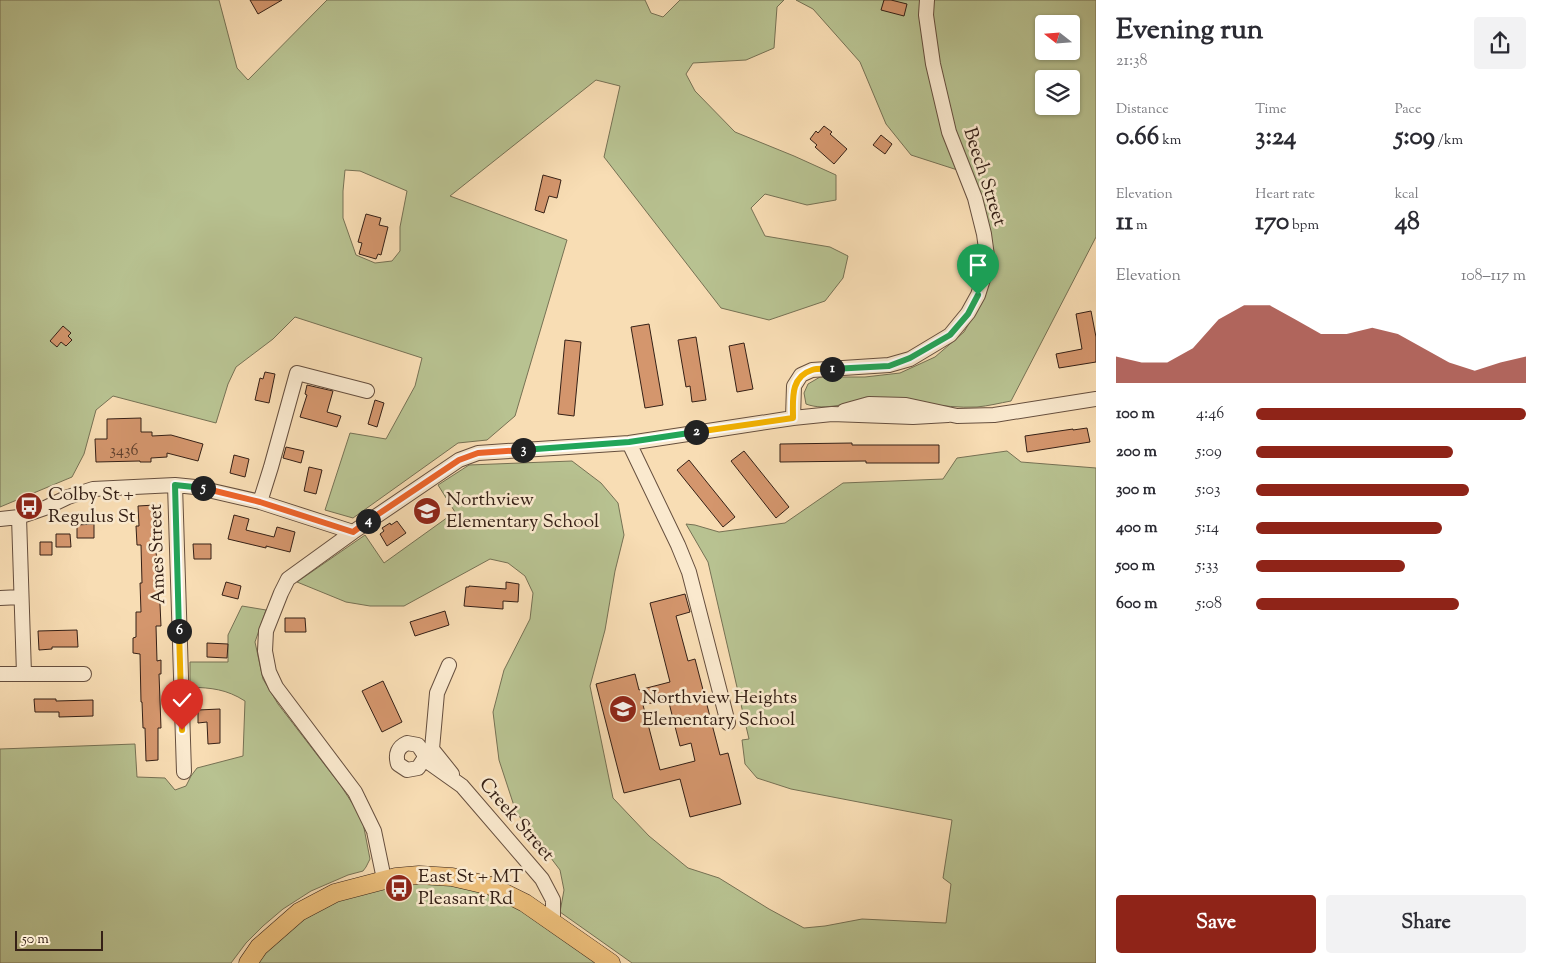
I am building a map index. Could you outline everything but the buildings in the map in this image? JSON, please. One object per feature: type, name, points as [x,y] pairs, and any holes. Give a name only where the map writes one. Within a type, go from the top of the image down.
[{"type":"main road","points":[[248,963],[260,948],[300,912],[335,892],[396,877],[418,875],[444,877],[491,886],[525,903],[611,963]]},
{"type":"street","name":"Beech Street","points":[[793,418],[794,386],[801,375],[812,370],[889,366],[910,358],[950,335],[968,314],[978,295],[984,276],[987,256],[984,234],[974,198],[949,132],[933,64],[926,15],[927,0]]},
{"type":"street","points":[[260,502],[297,373],[367,392]]},
{"type":"street","points":[[384,880],[374,831],[355,792],[276,687],[269,672],[265,651],[266,631],[288,579],[459,460],[478,453],[629,442],[832,414],[913,417],[994,415],[1096,399]]},
{"type":"street","points":[[629,442],[689,572],[728,723]]},
{"type":"street","points":[[0,519],[19,517],[93,489],[175,485],[195,487],[260,502],[353,532]]},
{"type":"street","name":"Ames Street","points":[[175,485],[184,772]]},
{"type":"street","points":[[19,517],[24,674]]},
{"type":"street","points":[[0,598],[22,597]]},
{"type":"street","points":[[449,665],[438,692],[432,749],[462,786]]},
{"type":"street","points":[[0,674],[84,674]]},
{"type":"street","name":"Creek Street","points":[[424,759],[462,786],[542,879],[553,900],[553,922]]},
{"type":"green space","points":[[0,0],[219,0],[237,68],[248,80],[327,0],[645,0],[651,13],[663,17],[680,0],[784,0],[777,7],[774,48],[746,60],[693,63],[686,74],[695,91],[735,132],[836,175],[836,200],[807,205],[765,194],[751,208],[765,236],[830,247],[848,256],[843,278],[825,301],[769,320],[721,308],[604,157],[620,86],[596,80],[450,196],[567,240],[515,416],[487,440],[458,443],[353,518],[325,510],[350,433],[386,439],[415,386],[422,358],[295,317],[273,339],[236,367],[228,384],[216,423],[113,396],[96,410],[84,454],[72,477],[0,507]],"holes":[[[345,170],[360,171],[407,191],[400,227],[400,251],[392,261],[375,263],[356,255],[343,218],[343,191]]]},
{"type":"green space","points":[[796,0],[1096,0],[1096,237],[1011,401],[977,407],[883,400],[862,401],[830,407],[806,404],[804,393],[808,384],[820,377],[865,377],[900,373],[935,357],[964,332],[982,301],[989,275],[973,175],[911,155],[886,124],[860,62],[813,9]]},
{"type":"green space","points":[[1007,451],[1021,462],[1096,468],[1096,963],[632,963],[560,912],[564,890],[560,870],[516,812],[499,760],[493,712],[504,670],[530,619],[533,593],[525,576],[508,563],[490,559],[404,606],[370,606],[346,602],[297,582],[365,535],[384,563],[455,512],[438,485],[469,465],[572,461],[601,483],[618,503],[624,535],[615,571],[605,630],[590,686],[613,798],[649,836],[688,868],[719,878],[804,928],[862,919],[946,923],[951,884],[943,878],[952,820],[791,789],[757,778],[745,764],[742,740],[749,739],[708,562],[686,524],[719,532],[785,523],[843,483],[943,479],[957,458]]},
{"type":"green space","points":[[242,606],[266,610],[255,642],[263,679],[278,704],[341,786],[356,809],[363,823],[370,859],[366,867],[363,871],[348,875],[311,891],[283,909],[246,943],[231,963],[0,963],[0,749],[135,744],[137,777],[165,778],[175,790],[186,786],[197,768],[243,756],[245,701],[219,690],[190,687],[190,662],[228,662],[228,635]]},
{"type":"green space","points":[[384,879],[491,886],[611,963],[248,963],[299,912]]},
{"type":"place","name":"Colby St + Regulus St","points":[[29,506]]},
{"type":"place","name":"Northview Elementary School","points":[[427,511]]},
{"type":"place","name":"Northview Heights Elementary School","points":[[623,709]]},
{"type":"place","name":"East St + MT Pleasant Rd","points":[[399,888]]},
{"type":"route","points":[[182,730],[175,485],[195,487],[260,502],[353,532],[459,460],[478,453],[629,442],[793,418],[794,386],[801,375],[812,370],[889,366],[910,358],[950,335],[968,314],[978,295]]}]
